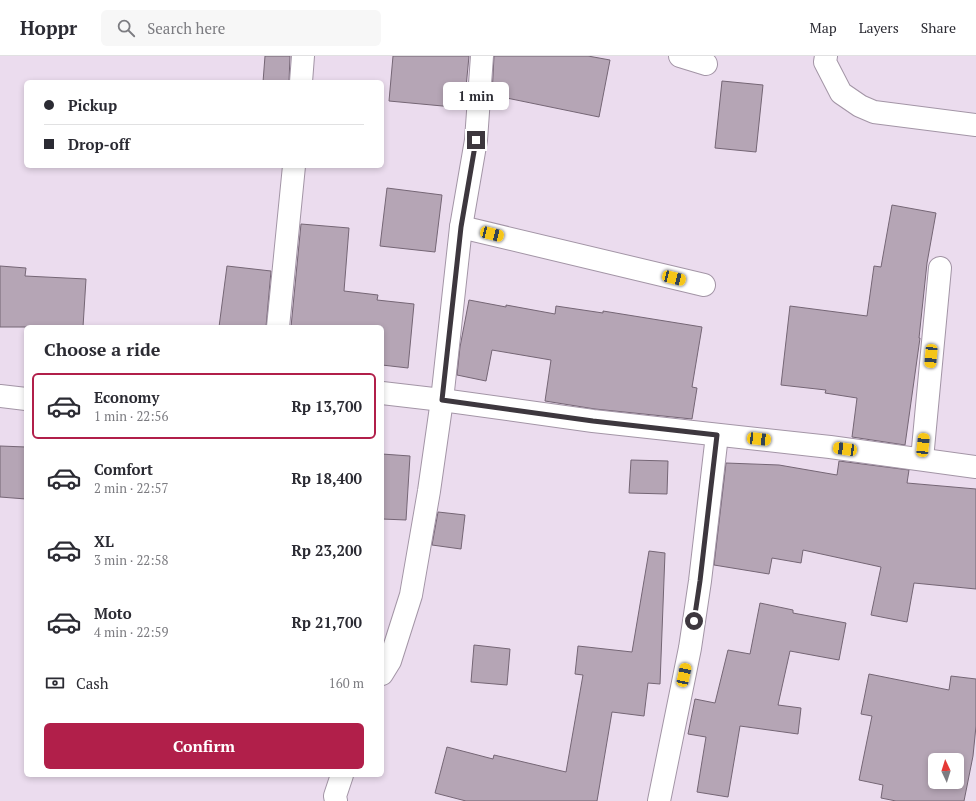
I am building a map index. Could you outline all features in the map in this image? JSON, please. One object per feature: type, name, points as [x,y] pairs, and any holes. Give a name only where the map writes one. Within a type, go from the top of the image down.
[{"type":"street","points":[[301,80],[303,56]]},
{"type":"street","points":[[384,671],[390,661],[410,595],[429,491],[442,400],[461,227],[476,140],[482,56]]},
{"type":"street","points":[[680,56],[706,64]]},
{"type":"street","points":[[826,56],[825,62],[841,93],[860,106],[874,112],[976,125]]},
{"type":"street","points":[[278,325],[294,168]]},
{"type":"street","points":[[461,227],[704,285]]},
{"type":"street","points":[[922,459],[940,268]]},
{"type":"street","points":[[384,393],[593,421],[830,447],[976,467]]},
{"type":"street","points":[[0,396],[24,399]]},
{"type":"street","points":[[659,801],[691,641],[700,581],[717,435]]},
{"type":"street","points":[[336,801],[335,796],[341,777]]},
{"type":"building","points":[[265,56],[290,56],[289,80],[263,80]]},
{"type":"building","points":[[393,56],[469,56],[464,108],[389,101]]},
{"type":"building","points":[[494,56],[588,56],[610,60],[599,117],[492,95]]},
{"type":"building","points":[[722,81],[763,85],[756,152],[715,148]]},
{"type":"building","points":[[387,188],[442,195],[435,252],[380,246]]},
{"type":"building","points":[[892,205],[936,213],[927,263],[920,338],[905,445],[852,437],[857,398],[825,393],[826,390],[781,385],[790,306],[867,316],[874,266],[881,267]]},
{"type":"building","points":[[301,224],[349,228],[344,291],[378,295],[377,300],[414,304],[408,368],[384,365],[384,325],[291,325]]},
{"type":"building","points":[[0,266],[26,268],[25,276],[86,279],[83,325],[24,325],[24,327],[0,327]]},
{"type":"building","points":[[227,266],[271,271],[266,325],[219,325]]},
{"type":"building","points":[[469,300],[555,314],[556,306],[603,313],[603,311],[702,327],[692,387],[697,388],[692,419],[595,409],[545,401],[551,360],[492,350],[486,381],[457,375],[460,347]]},
{"type":"building","points":[[0,446],[24,447],[24,499],[0,497]]},
{"type":"building","points":[[384,454],[410,456],[406,520],[384,519]]},
{"type":"building","points":[[631,460],[668,461],[667,494],[629,493]]},
{"type":"building","points":[[839,461],[909,470],[907,483],[976,489],[976,589],[914,583],[907,622],[871,615],[881,567],[803,550],[801,563],[772,558],[769,574],[714,565],[726,463],[779,465],[837,475]]},
{"type":"building","points":[[438,512],[465,515],[461,549],[432,545]]},
{"type":"building","points":[[649,551],[665,553],[660,684],[648,683],[644,716],[612,712],[597,801],[466,801],[435,793],[447,747],[493,759],[494,755],[566,772],[583,675],[575,674],[578,646],[632,652]]},
{"type":"building","points":[[760,603],[793,610],[793,613],[846,623],[839,660],[790,651],[778,705],[801,708],[798,734],[740,726],[728,797],[697,792],[706,737],[688,734],[695,699],[715,703],[728,650],[750,654]]},
{"type":"building","points":[[474,645],[510,649],[507,685],[471,682]]},
{"type":"building","points":[[869,674],[949,690],[951,676],[976,679],[976,726],[973,756],[964,801],[896,801],[881,798],[883,785],[859,780],[872,716],[861,714]]},
{"type":"route","points":[[476,140],[461,227],[442,400],[593,421],[717,435],[694,621]]}]
